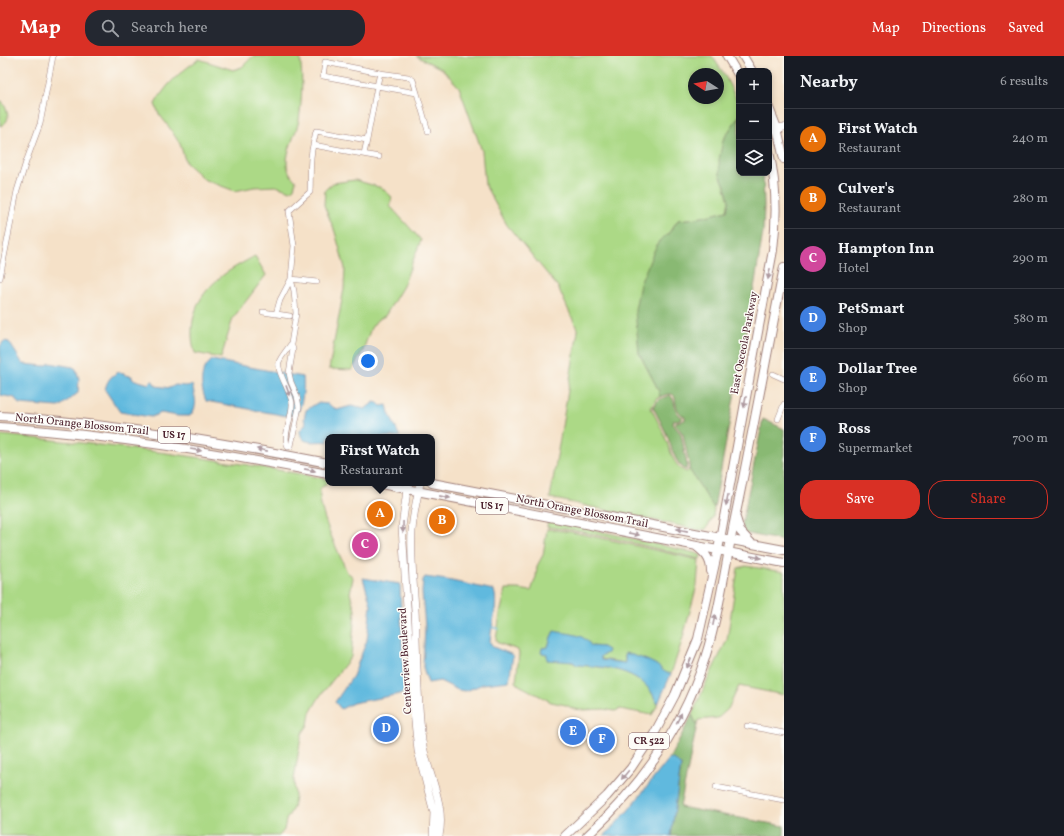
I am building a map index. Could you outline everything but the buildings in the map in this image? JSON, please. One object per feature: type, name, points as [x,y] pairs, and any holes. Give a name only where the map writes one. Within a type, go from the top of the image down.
[{"type":"main road","points":[[727,56],[736,71]]},
{"type":"main road","points":[[743,56],[750,68]]},
{"type":"main road","points":[[772,117],[784,159]]},
{"type":"main road","name":"East Osceola Parkway","points":[[720,537],[773,250],[775,232],[775,196],[772,174]]},
{"type":"main road","name":"CR 522","points":[[587,836],[617,807],[647,771],[669,737],[681,715],[697,678],[708,647],[731,539],[784,267]]},
{"type":"main road","name":"North Orange Blossom Trail","points":[[0,416],[120,428],[233,444],[325,461]]},
{"type":"main road","points":[[60,432],[80,429],[88,424]]},
{"type":"main road","name":"North Orange Blossom Trail","points":[[0,427],[60,432],[175,446],[325,473]]},
{"type":"main road","points":[[89,436],[90,432],[94,430],[120,428]]},
{"type":"main road","points":[[265,462],[277,460],[283,454]]},
{"type":"main road","name":"North Orange Blossom Trail","points":[[435,484],[784,550]]},
{"type":"main road","name":"North Orange Blossom Trail","points":[[408,486],[419,487],[784,563]]},
{"type":"main road","points":[[735,515],[737,526],[752,544]]},
{"type":"main road","name":"CR 522","points":[[565,836],[620,781],[658,728],[675,695],[698,639],[720,537]]},
{"type":"main road","points":[[695,545],[708,557],[711,565],[712,578]]},
{"type":"street","points":[[0,278],[17,191],[40,124],[53,56]]},
{"type":"street","points":[[417,93],[323,76],[325,62],[408,77],[413,80],[417,93],[428,131]]},
{"type":"street","points":[[364,154],[380,73]]},
{"type":"street","points":[[291,344],[293,349],[290,375],[298,396],[299,407],[291,446],[288,447],[286,441],[292,411],[292,403],[289,390],[278,370],[279,361],[291,344],[296,313],[294,291],[291,279],[294,246],[290,211],[310,192],[310,156],[316,131],[367,140]]},
{"type":"street","points":[[313,145],[379,157]]},
{"type":"street","points":[[291,279],[317,282]]},
{"type":"street","points":[[276,314],[280,300],[291,279]]},
{"type":"street","points":[[263,312],[290,316]]},
{"type":"street","points":[[282,358],[287,357],[291,362]]},
{"type":"street","points":[[773,374],[784,378]]},
{"type":"street","points":[[283,378],[290,375]]},
{"type":"street","points":[[778,418],[784,404]]},
{"type":"street","name":"Centerview Boulevard","points":[[408,486],[402,527],[409,565],[416,638],[421,750],[434,813],[433,836]]},
{"type":"street","name":"Centerview Boulevard","points":[[409,565],[413,521],[419,487]]},
{"type":"street","points":[[747,726],[784,733]]},
{"type":"street","name":"Centerview Boulevard","points":[[421,750],[440,810],[441,825],[439,836]]},
{"type":"street","points":[[716,787],[784,800]]},
{"type":"green space","points":[[253,56],[300,56],[302,80],[299,120],[287,159],[288,170],[296,181],[294,188],[290,191],[276,186],[254,187],[235,191],[205,180],[186,163],[180,144],[159,114],[155,104],[164,90],[174,79],[199,59],[233,70],[242,67]]},
{"type":"green space","points":[[416,56],[712,56],[720,68],[688,68],[688,104],[724,104],[724,74],[736,98],[736,120],[723,140],[720,174],[729,201],[727,211],[698,218],[678,220],[668,234],[659,241],[639,353],[658,389],[660,397],[656,399],[651,408],[672,457],[681,469],[686,472],[689,469],[714,508],[713,517],[706,529],[699,530],[550,498],[578,331],[558,287],[507,225],[485,185],[482,151],[459,87],[442,69]]},
{"type":"green space","points":[[0,101],[2,101],[6,108],[8,118],[4,124],[0,126]]},
{"type":"green space","points":[[736,120],[736,176],[763,176],[764,205],[763,232],[755,282],[714,508],[689,469],[683,434],[675,424],[676,422],[685,420],[685,417],[677,409],[674,395],[667,394],[660,397],[658,389],[639,353],[635,310],[640,284],[654,251],[659,241],[668,234],[678,220],[698,218],[727,211],[729,201],[720,174],[719,160],[723,140]]},
{"type":"green space","points":[[355,180],[382,188],[392,197],[390,206],[421,240],[403,286],[385,316],[377,320],[371,328],[363,350],[352,370],[329,369],[344,289],[345,268],[335,232],[324,205],[325,190],[333,183]]},
{"type":"green space","points":[[255,256],[266,275],[233,318],[221,358],[195,353],[192,327],[196,310],[204,294],[220,278]]},
{"type":"green space","points":[[670,395],[674,401],[677,412],[683,418],[674,420],[673,424],[681,434],[687,465],[686,470],[676,459],[667,435],[653,407],[658,400]]},
{"type":"green space","points":[[763,419],[784,429],[784,541],[744,533],[742,524]]},
{"type":"green space","points":[[1,435],[165,453],[286,471],[325,479],[325,486],[320,488],[320,497],[325,519],[347,572],[353,578],[350,593],[355,610],[351,657],[320,696],[310,713],[308,725],[302,734],[300,743],[294,779],[295,798],[293,808],[286,820],[284,830],[279,836],[0,836]]},
{"type":"green space","points":[[548,519],[701,555],[700,559],[616,539],[572,530],[547,527]]},
{"type":"green space","points":[[547,529],[572,532],[699,560],[697,585],[682,641],[671,674],[665,673],[656,665],[625,654],[625,663],[601,659],[603,647],[591,646],[582,637],[554,632],[548,647],[542,648],[554,657],[577,665],[607,668],[635,677],[650,690],[658,704],[652,715],[620,709],[615,711],[603,709],[574,709],[566,705],[551,702],[516,682],[519,654],[518,650],[498,643],[496,640],[500,614],[506,589],[531,591],[536,577],[537,566],[543,555]]},
{"type":"green space","points":[[746,566],[784,572],[784,695],[739,686],[728,709],[718,718],[698,720],[697,725],[692,715],[727,640],[738,568]]},
{"type":"green space","points":[[692,715],[697,725],[680,807],[784,826],[784,836],[671,836],[681,766],[669,759]]},
{"type":"water","points":[[4,341],[9,342],[23,364],[45,366],[50,363],[73,367],[76,369],[79,379],[78,393],[59,407],[19,404],[15,398],[0,395],[0,346]]},
{"type":"water","points":[[212,360],[303,377],[303,394],[299,410],[292,417],[206,401],[202,379],[205,369]]},
{"type":"water","points":[[119,372],[132,376],[132,379],[149,384],[152,380],[156,386],[170,388],[175,385],[192,385],[196,401],[193,412],[190,416],[178,416],[161,413],[151,417],[120,412],[105,390],[109,379]]},
{"type":"water","points":[[374,402],[381,406],[387,405],[399,434],[325,434],[325,442],[306,441],[301,435],[300,430],[306,424],[304,419],[306,410],[317,403],[328,404],[337,410],[351,406],[365,409]]},
{"type":"water","points":[[425,577],[494,590],[496,602],[490,642],[493,647],[513,655],[509,681],[483,684],[466,691],[458,690],[440,681],[428,683],[423,667],[425,627],[422,592],[423,580]]},
{"type":"water","points":[[363,578],[400,584],[404,692],[353,703],[341,709],[335,702],[353,676],[367,640],[371,605]]},
{"type":"water","points":[[554,631],[580,636],[591,646],[603,647],[608,650],[607,653],[601,656],[601,660],[625,663],[625,653],[637,656],[657,665],[671,674],[658,704],[650,690],[643,683],[626,673],[607,668],[577,665],[573,662],[547,660],[547,654],[541,653],[542,648],[548,647]]},
{"type":"water","points":[[669,759],[674,759],[681,766],[671,836],[604,836],[626,813]]},
{"type":"waterway","points":[[491,627],[499,629]]},
{"type":"place","name":"First Watch","points":[[380,514]]},
{"type":"place","name":"Culver's","points":[[442,521]]},
{"type":"place","name":"Hampton Inn","points":[[365,545]]},
{"type":"place","name":"PetSmart","points":[[386,729]]},
{"type":"place","name":"Dollar Tree","points":[[573,732]]},
{"type":"place","name":"Ross","points":[[602,740]]}]
